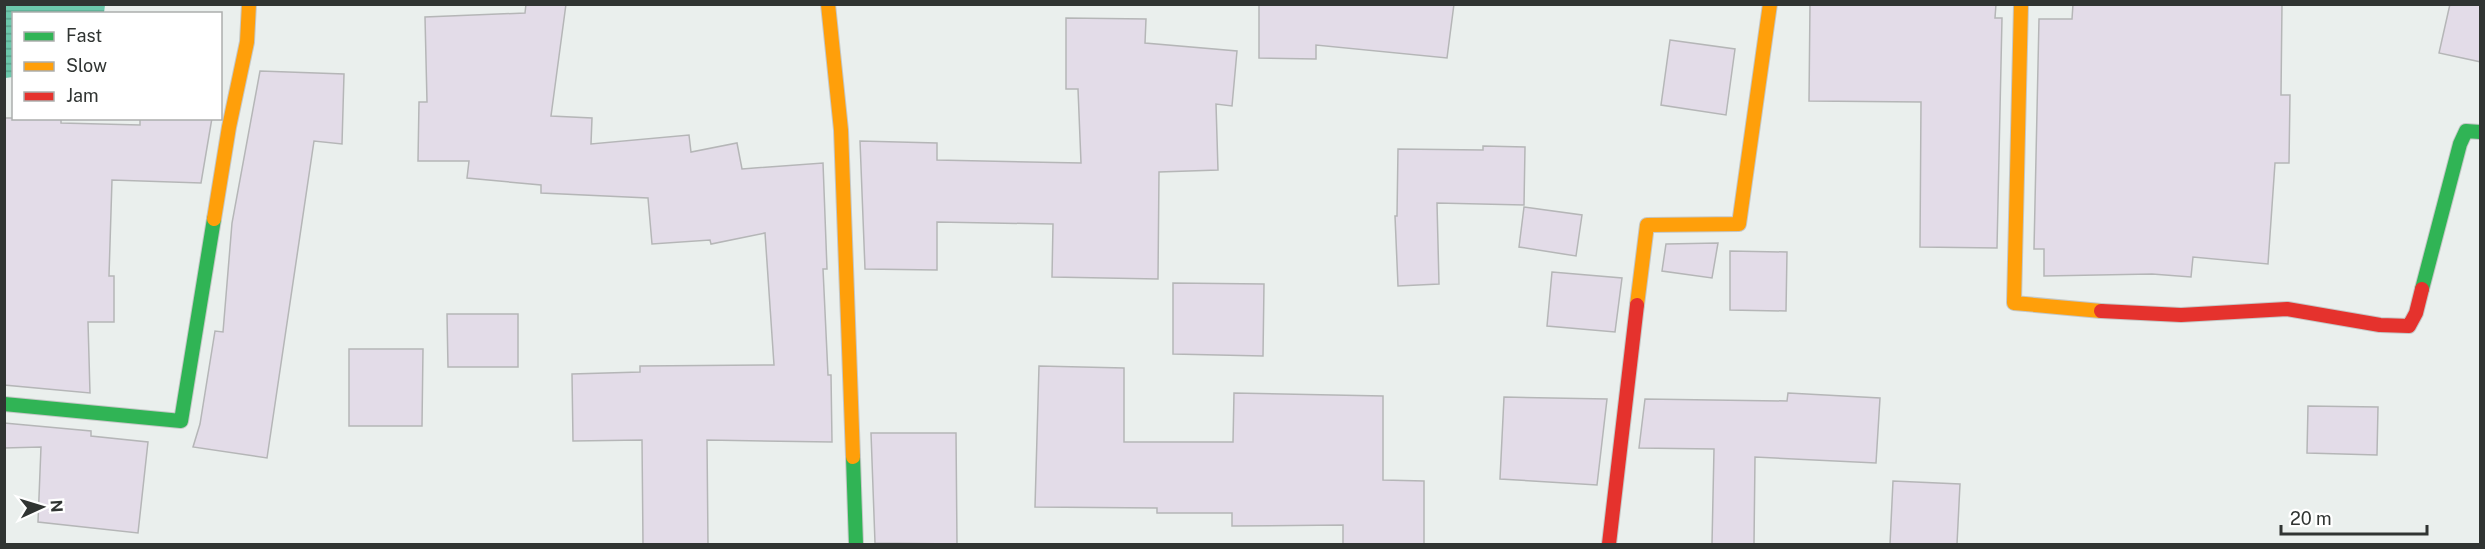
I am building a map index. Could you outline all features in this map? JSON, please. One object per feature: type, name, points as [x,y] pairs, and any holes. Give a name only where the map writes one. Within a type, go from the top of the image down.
[{"type":"street","points":[[4,404],[181,421],[229,127],[247,42],[249,4]]},
{"type":"street","points":[[828,4],[841,130],[856,544]]},
{"type":"street","points":[[1609,544],[1647,225],[1739,224],[1770,4]]},
{"type":"street","points":[[2021,4],[2014,303],[2126,314],[2205,315],[2287,309],[2335,315],[2394,327],[2409,326],[2416,313],[2460,144],[2466,131],[2481,132]]},
{"type":"shaded area","points":[[5,4],[105,5],[104,12],[12,12],[12,77],[5,78]]},
{"type":"building","points":[[526,4],[566,4],[551,116],[592,118],[591,144],[689,135],[691,152],[737,143],[742,169],[823,163],[827,269],[823,269],[828,375],[831,375],[832,442],[707,440],[708,544],[643,544],[642,440],[573,441],[572,374],[640,372],[640,366],[774,365],[765,233],[711,244],[710,240],[652,244],[648,198],[541,193],[541,185],[467,178],[469,161],[418,161],[419,102],[427,102],[425,17],[525,13]]},
{"type":"building","points":[[1259,4],[1454,4],[1447,58],[1316,45],[1316,59],[1259,58]]},
{"type":"building","points":[[1810,4],[1996,4],[1995,18],[2002,18],[1997,248],[1920,247],[1921,102],[1809,101]]},
{"type":"building","points":[[2073,4],[2282,4],[2281,95],[2290,95],[2289,163],[2275,163],[2268,264],[2193,257],[2191,277],[2152,274],[2044,276],[2044,249],[2034,249],[2039,19],[2072,19]]},
{"type":"building","points":[[2450,4],[2481,4],[2481,62],[2439,53]]},
{"type":"building","points":[[1066,18],[1146,19],[1145,43],[1237,51],[1232,106],[1216,104],[1218,170],[1159,172],[1158,279],[1052,277],[1053,224],[937,222],[937,270],[865,269],[860,141],[937,143],[937,160],[1081,163],[1078,89],[1066,89]]},
{"type":"building","points":[[1670,40],[1735,49],[1726,115],[1661,105]]},
{"type":"building","points":[[260,71],[344,74],[342,144],[314,141],[267,458],[193,447],[200,424],[215,331],[223,332],[232,223]]},
{"type":"building","points":[[5,118],[61,120],[61,123],[140,125],[140,120],[212,120],[201,183],[112,180],[109,276],[114,276],[114,322],[88,322],[90,393],[4,385]]},
{"type":"building","points":[[1483,146],[1525,147],[1524,205],[1437,203],[1439,284],[1398,286],[1395,216],[1397,216],[1398,149],[1483,150]]},
{"type":"building","points":[[1524,207],[1582,215],[1576,256],[1519,247]]},
{"type":"building","points":[[1718,243],[1712,278],[1662,271],[1666,244]]},
{"type":"building","points":[[1730,251],[1787,252],[1786,311],[1730,310]]},
{"type":"building","points":[[1552,272],[1622,278],[1615,332],[1547,326]]},
{"type":"building","points":[[1173,283],[1264,284],[1263,356],[1173,354]]},
{"type":"building","points":[[447,314],[518,314],[518,367],[448,367]]},
{"type":"building","points":[[349,349],[423,349],[422,426],[349,426]]},
{"type":"building","points":[[1039,366],[1124,368],[1124,442],[1233,442],[1234,393],[1383,396],[1383,480],[1424,481],[1424,544],[1343,544],[1343,525],[1232,526],[1232,513],[1157,513],[1157,508],[1035,507]]},
{"type":"building","points":[[1788,393],[1880,398],[1876,463],[1755,457],[1754,544],[1712,544],[1714,449],[1639,448],[1645,399],[1787,401]]},
{"type":"building","points":[[1504,397],[1607,399],[1597,485],[1500,479]]},
{"type":"building","points":[[2308,406],[2378,407],[2377,455],[2307,453]]},
{"type":"building","points":[[4,423],[91,431],[91,436],[148,442],[138,533],[38,522],[41,447],[4,448]]},
{"type":"building","points":[[871,433],[956,433],[957,544],[875,543]]},
{"type":"building","points":[[1893,481],[1960,484],[1957,544],[1890,544]]},
{"type":"traffic: fast","points":[[2422,289],[2460,144],[2466,131],[2480,132]]},
{"type":"traffic: fast","points":[[4,404],[181,421],[214,219]]},
{"type":"traffic: fast","points":[[853,457],[856,544]]},
{"type":"traffic: slow","points":[[214,219],[229,127],[247,42],[249,4]]},
{"type":"traffic: slow","points":[[828,4],[841,130],[853,457]]},
{"type":"traffic: slow","points":[[1637,305],[1647,225],[1739,224],[1770,4]]},
{"type":"traffic: slow","points":[[2021,4],[2014,303],[2101,311]]},
{"type":"traffic: jam","points":[[2101,311],[2181,315],[2287,309],[2380,325],[2409,326],[2416,313],[2422,289]]},
{"type":"traffic: jam","points":[[1609,544],[1637,305]]}]
